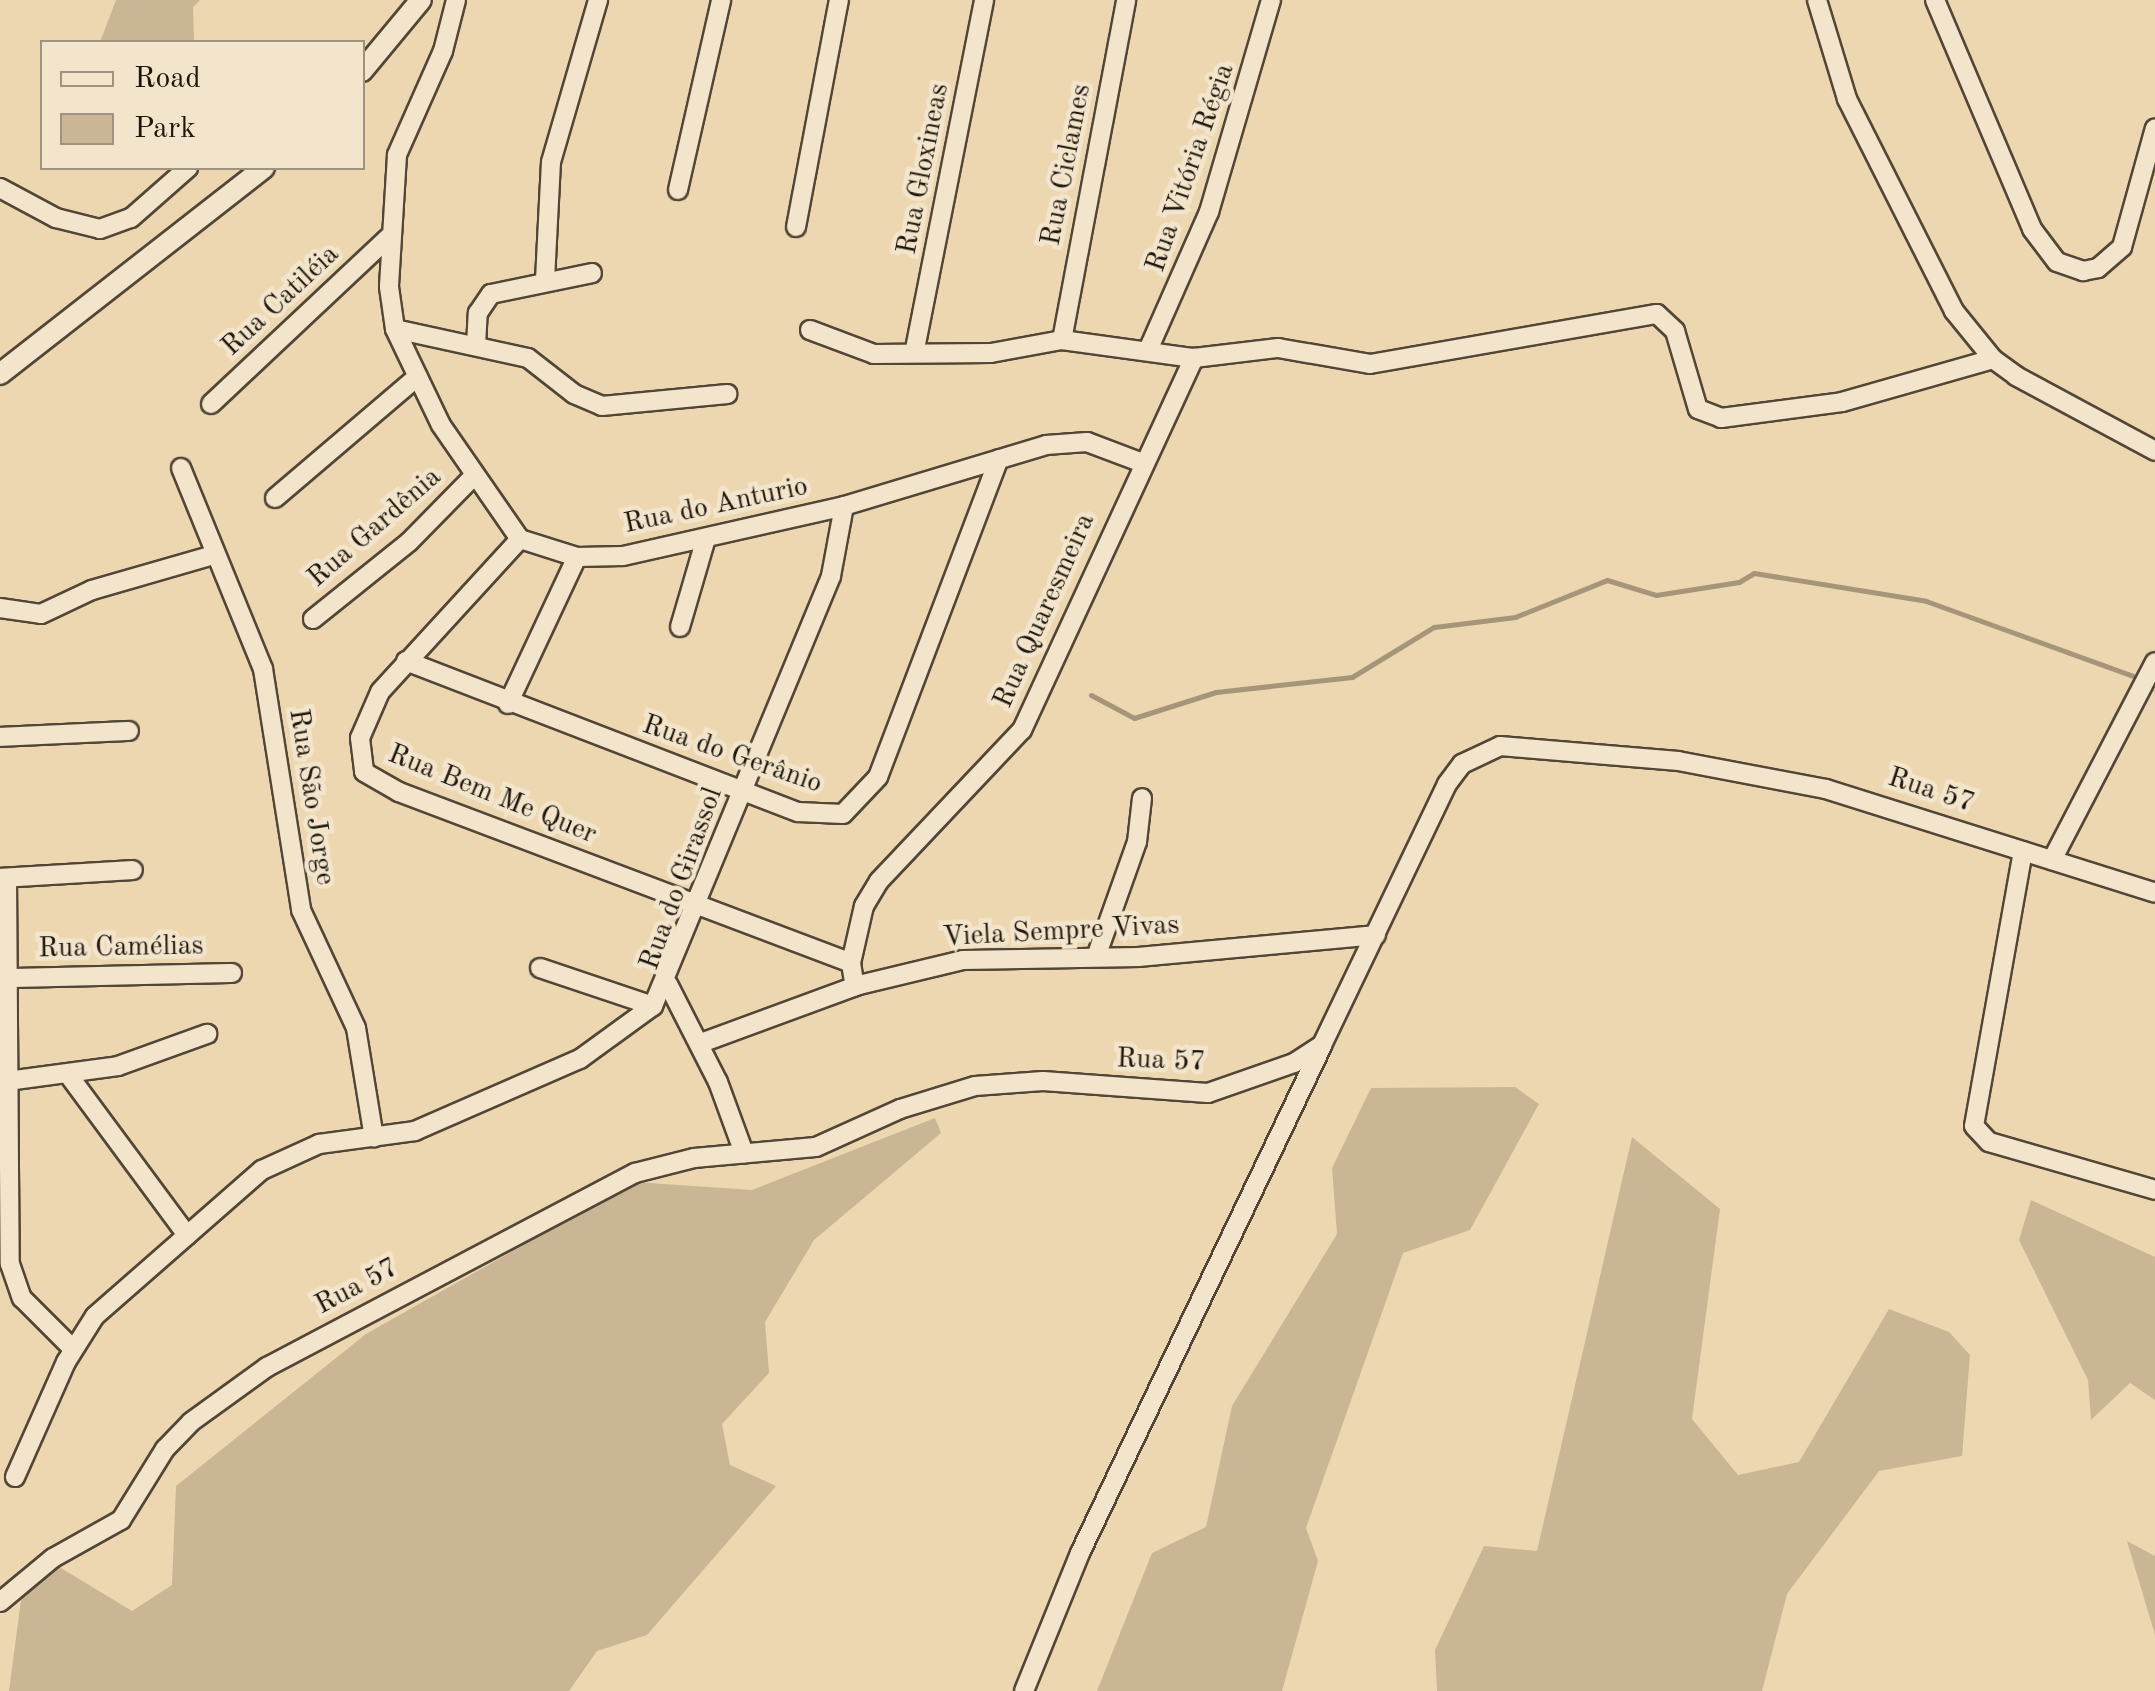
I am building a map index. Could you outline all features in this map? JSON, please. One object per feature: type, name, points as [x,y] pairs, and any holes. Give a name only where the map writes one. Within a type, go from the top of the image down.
[{"type":"street","points":[[365,67],[416,6],[434,0]]},
{"type":"street","points":[[456,0],[443,51],[397,154],[388,238],[395,329],[472,478],[520,539]]},
{"type":"street","points":[[545,280],[546,193],[561,124],[598,0]]},
{"type":"street","points":[[678,190],[721,0]]},
{"type":"street","points":[[796,227],[839,0]]},
{"type":"street","name":"Rua Gloxineas","points":[[915,349],[984,0]]},
{"type":"street","name":"Rua Ciclames","points":[[1062,340],[1126,0]]},
{"type":"street","name":"Rua Vitória Régia","points":[[1149,348],[1209,212],[1270,0]]},
{"type":"street","points":[[1816,0],[1846,99],[1954,311],[1993,359],[2155,452]]},
{"type":"street","points":[[1935,0],[2032,229],[2057,262],[2083,271],[2098,268],[2122,247],[2155,128]]},
{"type":"street","points":[[0,188],[56,218],[100,228],[131,218],[186,170]]},
{"type":"street","points":[[0,374],[261,170]]},
{"type":"street","name":"Rua Catiléia","points":[[211,404],[388,238]]},
{"type":"street","points":[[476,346],[478,314],[490,294],[592,273]]},
{"type":"street","points":[[810,330],[857,352],[915,349],[991,353],[1062,340],[1149,348],[1194,358],[1278,348],[1381,363],[1656,314],[1675,332],[1698,409],[1722,418],[1842,402],[1993,359]]},
{"type":"street","points":[[395,329],[528,358],[574,394],[602,406],[727,394]]},
{"type":"street","name":"Rua Quaresmeira","points":[[851,963],[864,906],[878,880],[1022,730],[1140,462],[1194,358]]},
{"type":"street","points":[[275,498],[417,377]]},
{"type":"street","name":"Rua do Anturio","points":[[520,539],[577,556],[624,556],[844,506],[999,459],[1087,442],[1140,462]]},
{"type":"street","name":"Rua do Gerânio","points":[[406,661],[508,704],[743,792],[832,816],[869,793],[999,459]]},
{"type":"street","name":"Rua São Jorge","points":[[181,468],[213,555],[238,595],[263,669],[301,910],[356,1028],[374,1138]]},
{"type":"street","name":"Rua Gardênia","points":[[314,619],[409,542],[472,478]]},
{"type":"street","name":"Rua do Girassol","points":[[744,1153],[701,1044],[668,984],[830,576],[844,506]]},
{"type":"street","points":[[680,627],[706,538]]},
{"type":"street","name":"Rua Bem Me Quer","points":[[520,539],[380,692],[360,738],[360,760],[375,781],[851,963]]},
{"type":"street","points":[[0,608],[41,614],[92,590],[213,555]]},
{"type":"street","points":[[508,704],[577,556]]},
{"type":"street","points":[[2052,860],[2155,662]]},
{"type":"street","points":[[0,737],[129,731]]},
{"type":"street","name":"Rua 57","points":[[0,1602],[53,1558],[120,1520],[191,1422],[267,1367],[635,1174],[666,1162],[816,1147],[928,1098],[1008,1081],[1208,1093],[1260,1079],[1322,1046],[1447,784],[1462,764],[1500,746],[1678,760],[1808,786],[1882,803],[2155,893]]},
{"type":"street","points":[[1096,957],[1137,842],[1142,798]]},
{"type":"street","points":[[2023,850],[1974,1126],[1990,1142],[2155,1190]]},
{"type":"street","points":[[72,1349],[14,1283],[5,1082],[11,978],[4,878],[133,870]]},
{"type":"street","name":"Viela Sempre Vivas","points":[[701,1044],[855,986],[963,960],[1096,957],[1376,936]]},
{"type":"street","points":[[851,963],[855,986]]},
{"type":"street","points":[[540,968],[653,1006]]},
{"type":"street","name":"Rua Camélias","points":[[11,978],[232,972]]},
{"type":"street","points":[[15,1478],[72,1349],[95,1316],[262,1170],[297,1150],[414,1131],[580,1059],[653,1006],[668,984]]},
{"type":"street","points":[[5,1082],[70,1077],[207,1034]]},
{"type":"street","points":[[1024,1691],[1080,1553],[1322,1046]]},
{"type":"street","points":[[70,1077],[187,1235]]},
{"type":"green space","points":[[116,0],[200,0],[193,7],[194,40],[101,40]]},
{"type":"green space","points":[[1515,1087],[1539,1104],[1470,1230],[1403,1253],[1306,1528],[1318,1561],[1282,1691],[1097,1691],[1152,1553],[1206,1527],[1232,1406],[1337,1234],[1332,1168],[1371,1088]]},
{"type":"green space","points":[[935,1118],[941,1133],[814,1240],[765,1322],[769,1373],[722,1424],[730,1465],[776,1486],[647,1635],[597,1651],[569,1691],[9,1691],[21,1600],[56,1565],[132,1611],[172,1585],[176,1486],[366,1334],[635,1182],[752,1190]]},
{"type":"green space","points":[[1632,1137],[1720,1209],[1692,1419],[1738,1475],[1799,1462],[1889,1309],[1949,1332],[1970,1355],[1962,1456],[1879,1471],[1787,1594],[1762,1691],[1437,1691],[1435,1650],[1484,1546],[1537,1551]]},
{"type":"green space","points":[[2031,1200],[2155,1257],[2155,1400],[2130,1383],[2091,1420],[2088,1380],[2019,1240]]},
{"type":"green space","points":[[2127,1541],[2155,1556],[2155,1635]]},
{"type":"waterway","points":[[1091,695],[1134,718],[1216,692],[1352,677],[1434,627],[1515,617],[1607,580],[1656,595],[1739,582],[1754,573],[1926,601],[2133,676]]}]
